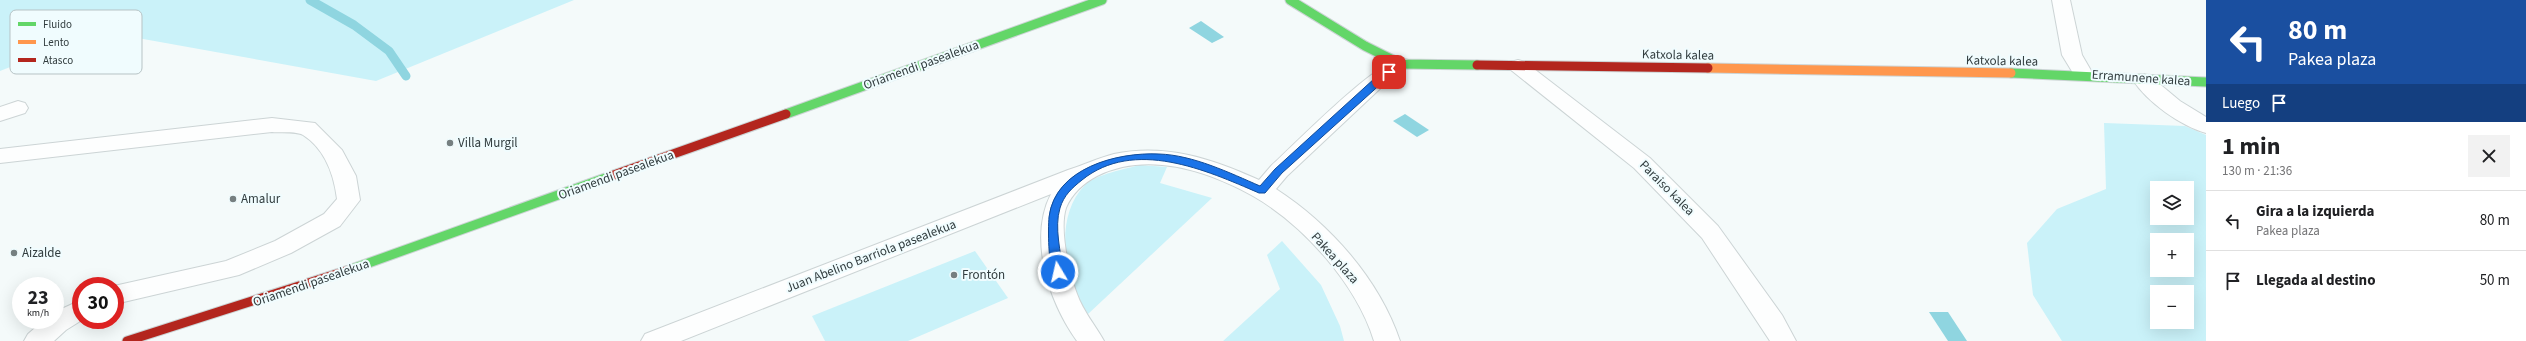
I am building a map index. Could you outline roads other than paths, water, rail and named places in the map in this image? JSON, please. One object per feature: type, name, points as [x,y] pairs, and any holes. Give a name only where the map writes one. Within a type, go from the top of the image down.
[{"type":"street","name":"Oriamendi pasealekua","points":[[127,341],[257,301],[401,252],[1102,0]]},
{"type":"street","name":"Katxola kalea","points":[[1290,0],[1365,46],[1401,64],[2083,74]]},
{"type":"street","name":"Erramunene kalea","points":[[2061,0],[2072,55],[2083,74],[2143,80],[2206,82]]},
{"type":"street","points":[[1262,191],[1279,171],[1378,80],[1401,64]]},
{"type":"street","name":"Paraiso kalea","points":[[1518,66],[1642,163],[1710,232],[1773,322],[1783,341]]},
{"type":"street","points":[[2143,80],[2162,100],[2181,114],[2206,126]]},
{"type":"street","points":[[0,156],[272,125],[308,128],[331,150],[345,176],[349,200],[332,220],[283,247],[231,269],[124,293]]},
{"type":"street","name":"Pakea plaza","points":[[1091,341],[1078,324],[1063,293],[1055,261],[1053,227],[1055,208],[1064,189],[1088,170],[1120,160],[1160,157],[1207,167],[1262,191],[1294,215],[1352,274],[1371,303],[1387,341]]},
{"type":"street","name":"Juan Abelino Barriola pasealekua","points":[[654,341],[1088,170]]},
{"type":"street","points":[[37,341],[57,323],[72,314]]},
{"type":"waterway","points":[[310,0],[354,25],[389,51],[406,76]]},
{"type":"place","name":"Villa Murgil","points":[[450,143]]},
{"type":"place","name":"Amalur","points":[[233,199]]},
{"type":"place","name":"Aizalde","points":[[14,253]]},
{"type":"place","name":"Frontón","points":[[954,275]]}]
